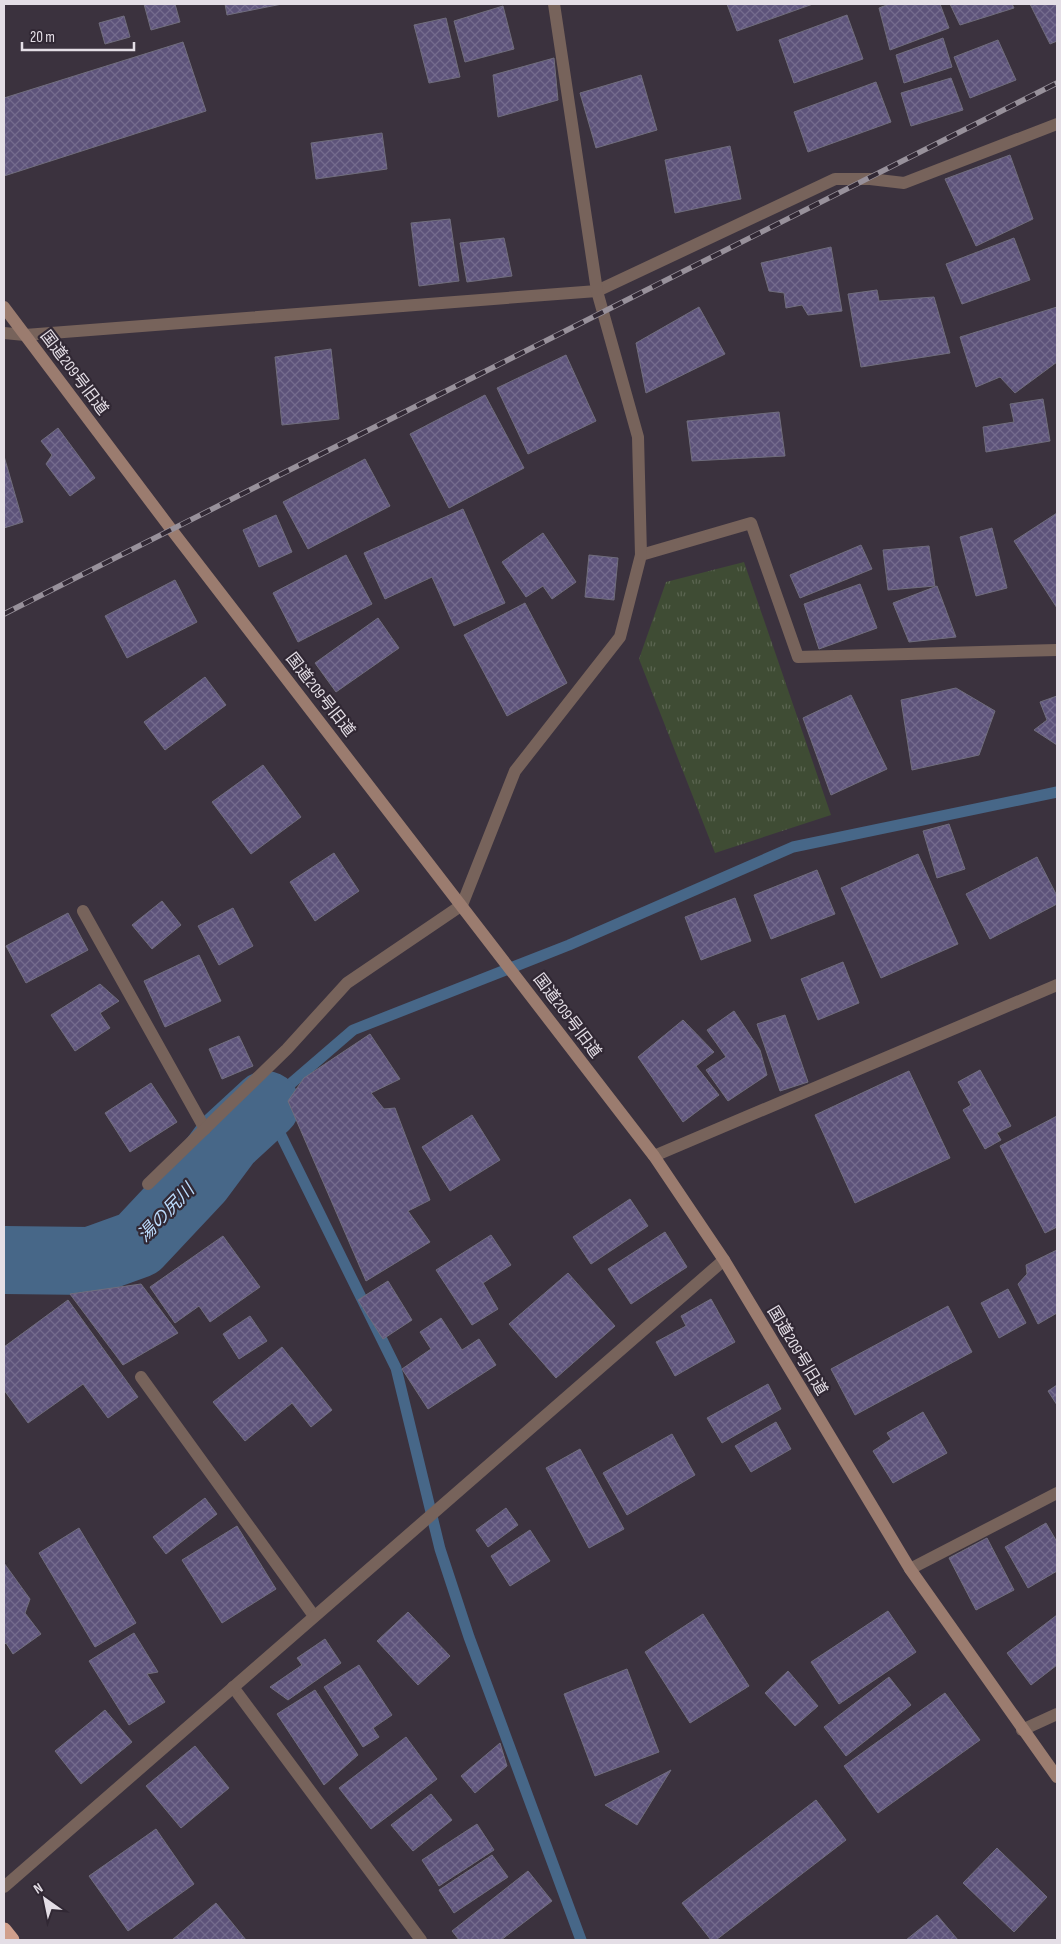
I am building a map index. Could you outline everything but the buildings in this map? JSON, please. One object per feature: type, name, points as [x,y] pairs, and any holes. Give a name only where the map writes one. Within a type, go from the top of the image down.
[{"type":"highway","points":[[4,1930],[12,1940]]},
{"type":"street","points":[[148,1184],[286,1049],[347,983],[462,905],[515,771],[620,637],[641,556],[638,437],[597,290],[555,7],[568,4]]},
{"type":"street","points":[[4,334],[25,334],[597,290],[834,178],[870,179],[904,183],[1057,124]]},
{"type":"street","name":"国道209号旧道","points":[[4,307],[177,537],[654,1156],[724,1260],[910,1569],[1057,1777]]},
{"type":"street","points":[[641,556],[751,523],[798,657],[1057,650]]},
{"type":"street","points":[[83,911],[205,1129]]},
{"type":"street","points":[[654,1156],[1057,985]]},
{"type":"street","points":[[4,1887],[724,1260]]},
{"type":"street","points":[[141,1377],[314,1616]]},
{"type":"street","points":[[910,1569],[1057,1493]]},
{"type":"street","points":[[233,1687],[421,1940]]},
{"type":"street","points":[[1022,1730],[1057,1714]]},
{"type":"green space","points":[[744,562],[831,815],[715,853],[639,659],[666,582]]},
{"type":"waterway","points":[[581,1940],[469,1637],[440,1549],[396,1368],[266,1105],[353,1030],[569,945],[793,847],[1057,792]]},
{"type":"waterway","name":"湯の尻川","points":[[4,1260],[91,1261],[138,1244],[199,1179],[228,1140],[266,1105]]},
{"type":"railway","points":[[4,614],[1057,83]]}]
